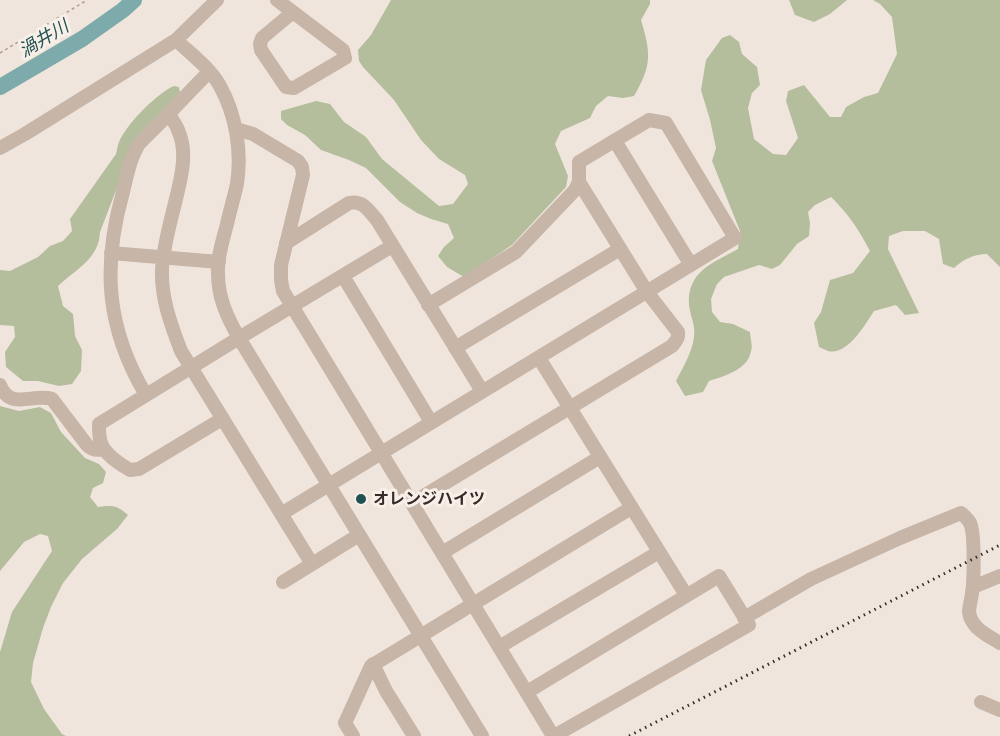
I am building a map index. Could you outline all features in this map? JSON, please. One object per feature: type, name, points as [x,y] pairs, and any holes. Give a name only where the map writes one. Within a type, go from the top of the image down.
[{"type":"street","points":[[0,148],[176,40],[217,0]]},
{"type":"street","points":[[277,0],[344,50],[345,58],[294,88],[286,87],[261,50],[260,44],[262,38],[293,12]]},
{"type":"street","points":[[176,40],[219,84],[236,129],[237,183],[218,273],[225,314],[482,736]]},
{"type":"street","points":[[146,395],[124,350],[110,294],[111,252],[118,210],[129,167],[140,143],[209,72]]},
{"type":"street","points":[[168,114],[179,131],[182,142],[183,170],[164,257],[163,279],[168,314],[181,351],[312,564]]},
{"type":"street","points":[[281,514],[735,238],[666,123],[649,120],[579,162],[579,182],[575,190],[516,252],[428,305]]},
{"type":"street","points":[[236,129],[253,134],[298,161],[302,167],[303,175],[281,266],[284,291],[553,736],[749,625],[719,576],[527,692]]},
{"type":"street","points":[[615,141],[691,265]]},
{"type":"street","points":[[412,503],[677,341],[678,332],[647,292],[579,182]]},
{"type":"street","points":[[286,243],[349,202],[363,203],[377,220],[482,391]]},
{"type":"street","points":[[222,419],[139,469],[130,470],[117,462],[103,449],[100,441],[99,424],[392,246]]},
{"type":"street","points":[[455,348],[620,249]]},
{"type":"street","points":[[111,252],[219,262]]},
{"type":"street","points":[[343,276],[431,422]]},
{"type":"street","points":[[539,358],[687,596]]},
{"type":"street","points":[[0,385],[6,396],[13,399],[46,397],[52,399],[92,450],[103,449]]},
{"type":"street","points":[[442,554],[600,458]]},
{"type":"street","points":[[353,736],[345,723],[373,664],[631,508]]},
{"type":"street","points":[[744,618],[811,579],[961,513],[971,524],[974,559],[972,596],[968,610],[970,618],[975,625],[1000,643]]},
{"type":"street","points":[[283,582],[359,535]]},
{"type":"street","points":[[499,647],[659,552]]},
{"type":"street","points":[[973,587],[1000,576]]},
{"type":"street","points":[[373,664],[386,691],[414,736]]},
{"type":"street","points":[[981,702],[1000,710]]},
{"type":"path","points":[[0,53],[87,0]]},
{"type":"green space","points":[[391,0],[650,0],[641,20],[647,42],[647,67],[634,96],[623,98],[608,96],[596,106],[590,118],[561,131],[555,144],[568,176],[566,187],[512,245],[464,277],[447,267],[438,256],[454,238],[448,224],[417,213],[400,202],[366,168],[321,150],[305,135],[281,119],[281,111],[316,101],[330,104],[344,122],[366,137],[382,159],[439,206],[453,204],[468,184],[465,175],[439,159],[421,140],[394,100],[359,61],[358,50],[371,35]]},
{"type":"green space","points":[[789,0],[847,0],[830,14],[814,22],[795,15]]},
{"type":"green space","points":[[873,0],[1000,0],[1000,267],[987,254],[969,258],[954,268],[943,264],[939,239],[925,231],[903,231],[889,236],[888,249],[919,313],[905,315],[896,305],[874,311],[849,344],[842,349],[827,351],[819,347],[814,323],[821,312],[830,280],[853,273],[870,251],[853,222],[831,197],[815,205],[808,212],[809,236],[797,244],[780,265],[772,269],[759,265],[724,277],[717,284],[711,299],[712,312],[720,322],[733,324],[750,332],[752,344],[749,358],[740,368],[709,381],[703,392],[685,396],[676,381],[689,354],[694,337],[689,305],[692,284],[703,270],[738,249],[740,231],[712,161],[716,148],[701,90],[706,60],[722,38],[730,35],[739,42],[742,54],[757,67],[760,85],[752,93],[748,108],[754,139],[773,154],[786,155],[798,138],[786,101],[788,91],[804,85],[830,117],[841,117],[846,107],[864,97],[878,93],[897,54],[892,17]]},
{"type":"green space","points":[[174,86],[179,87],[180,93],[135,141],[100,232],[96,249],[85,263],[58,286],[63,306],[73,314],[75,336],[82,350],[81,371],[72,384],[59,386],[38,381],[23,381],[6,367],[5,352],[15,337],[14,326],[0,325],[0,270],[10,271],[38,257],[50,246],[63,241],[72,231],[70,219],[116,154],[126,129],[150,103]]},
{"type":"green space","points":[[0,406],[19,411],[40,407],[51,413],[61,432],[85,458],[99,464],[106,472],[103,483],[93,488],[90,497],[98,507],[114,506],[128,515],[117,529],[82,559],[63,583],[43,628],[33,663],[31,682],[44,709],[62,734],[66,736],[0,736],[0,652],[12,612],[52,551],[48,536],[40,534],[24,542],[0,571]]},
{"type":"waterway","name":"渦井川","points":[[0,87],[82,39],[134,0]]},
{"type":"railway","points":[[629,736],[1000,545]]},
{"type":"place","name":"オレンジハイツ","points":[[361,499]]}]
